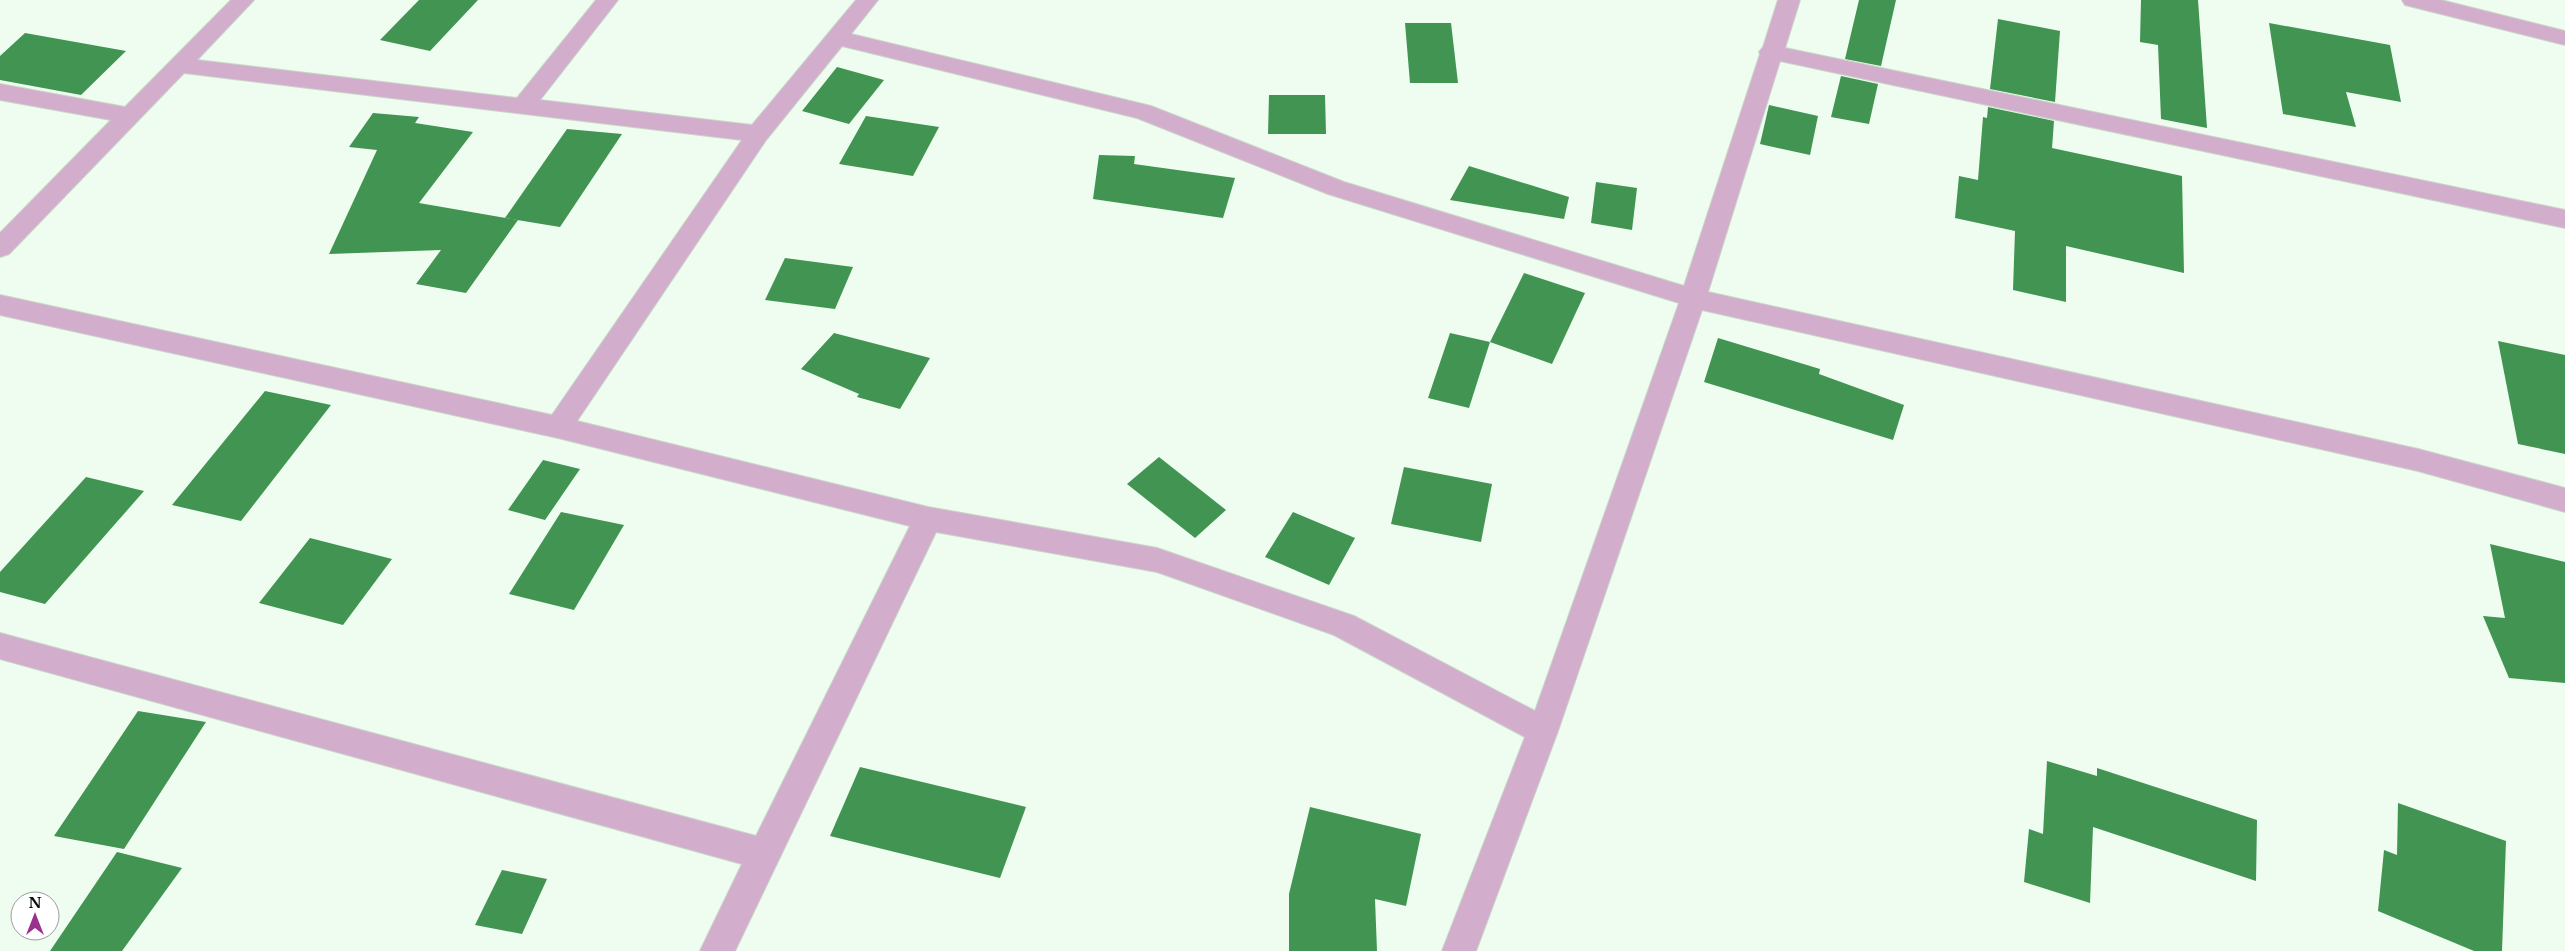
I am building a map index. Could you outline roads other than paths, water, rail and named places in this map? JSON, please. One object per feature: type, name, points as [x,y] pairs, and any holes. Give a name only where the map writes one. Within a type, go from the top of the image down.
[{"type":"street","points":[[0,248],[242,0]]},
{"type":"street","points":[[524,106],[606,0]]},
{"type":"street","points":[[558,427],[758,134],[867,0]]},
{"type":"street","points":[[1459,951],[1543,731],[1693,298],[1770,52],[1789,0]]},
{"type":"street","points":[[2413,0],[2565,38]]},
{"type":"street","points":[[836,37],[1142,112],[1336,188],[1693,298],[2418,460],[2565,500]]},
{"type":"street","points":[[1770,52],[2565,219]]},
{"type":"street","points":[[179,65],[758,134]]},
{"type":"street","points":[[0,92],[130,116]]},
{"type":"street","points":[[0,305],[558,427],[928,519],[1157,560],[1344,625],[1543,731]]},
{"type":"street","points":[[717,951],[928,519]]},
{"type":"street","points":[[0,646],[764,854]]}]
